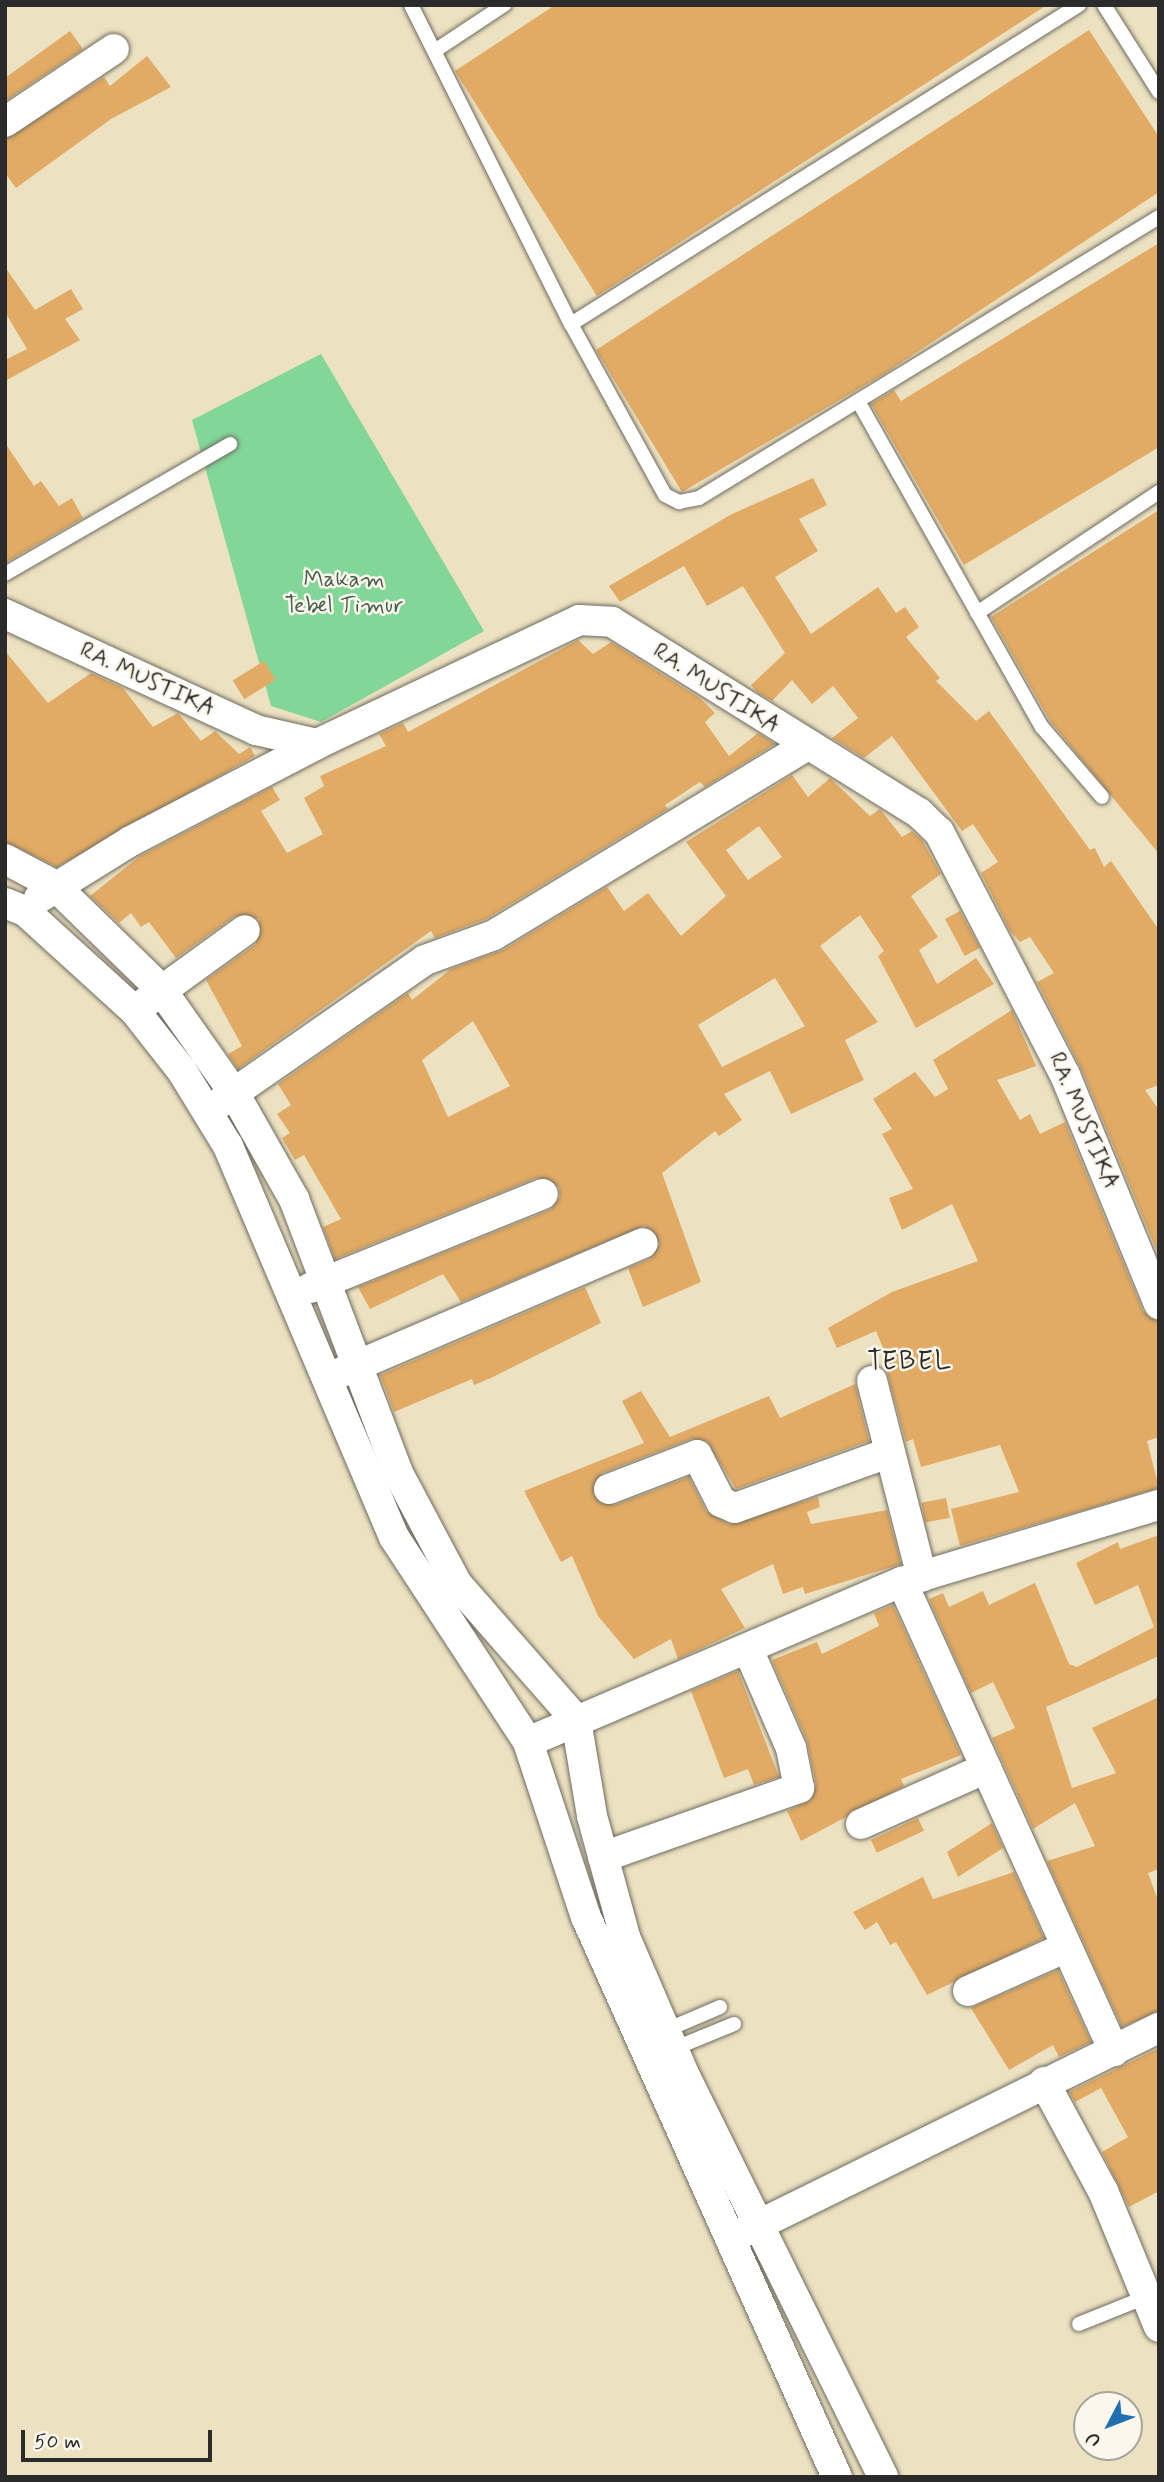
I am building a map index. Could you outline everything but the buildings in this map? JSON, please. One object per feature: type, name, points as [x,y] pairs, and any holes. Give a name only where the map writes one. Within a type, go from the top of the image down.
[{"type":"street","points":[[5,122],[114,50]]},
{"type":"street","name":"RA. MUSTIKA","points":[[5,614],[256,730],[317,744],[587,619],[612,622],[805,747],[919,813],[959,861],[1065,1074],[1159,1304]]},
{"type":"street","points":[[34,898],[317,744]]},
{"type":"street","points":[[220,1102],[425,960],[494,935],[805,747]]},
{"type":"street","points":[[5,859],[34,898],[148,999],[220,1102],[311,1288],[394,1537],[553,1731],[586,1917],[742,2233],[883,2477]]},
{"type":"street","points":[[148,999],[245,930]]},
{"type":"street","points":[[311,1288],[543,1194]]},
{"type":"street","points":[[339,1373],[643,1243]]},
{"type":"street","points":[[311,1288],[339,1373],[398,1474],[457,1584],[553,1731],[603,1857],[625,1937],[669,2040],[837,2477]]},
{"type":"street","points":[[872,1381],[889,1453],[912,1579],[986,1768],[1114,2050]]},
{"type":"street","points":[[609,1489],[696,1455],[721,1502],[735,1508],[889,1453]]},
{"type":"street","points":[[553,1731],[912,1579],[1159,1505]]},
{"type":"street","points":[[603,1857],[799,1788],[791,1748],[748,1649]]},
{"type":"street","points":[[861,1824],[892,1805],[986,1768]]},
{"type":"street","points":[[968,1991],[1067,1947]]},
{"type":"street","points":[[742,2233],[1044,2082],[1159,2028]]},
{"type":"street","points":[[1044,2082],[1102,2191],[1159,2327]]},
{"type":"lane","points":[[411,5],[436,50],[571,324],[665,495],[678,502],[699,498],[1159,217]]},
{"type":"lane","points":[[436,50],[504,5]]},
{"type":"lane","points":[[571,324],[1079,5]]},
{"type":"lane","points":[[1104,5],[1159,92]]},
{"type":"lane","points":[[858,401],[1042,727],[1101,797]]},
{"type":"lane","points":[[5,574],[230,444]]},
{"type":"lane","points":[[977,613],[1159,492]]},
{"type":"lane","points":[[669,2040],[720,2007]]},
{"type":"lane","points":[[669,2040],[734,2024]]},
{"type":"lane","points":[[1079,2324],[1146,2297]]},
{"type":"green space","name":"Makam Tebel Timur","points":[[321,354],[484,631],[321,722],[271,706],[192,420]]},
{"type":"district","name":"TEBEL","points":[[910,1363]]}]
